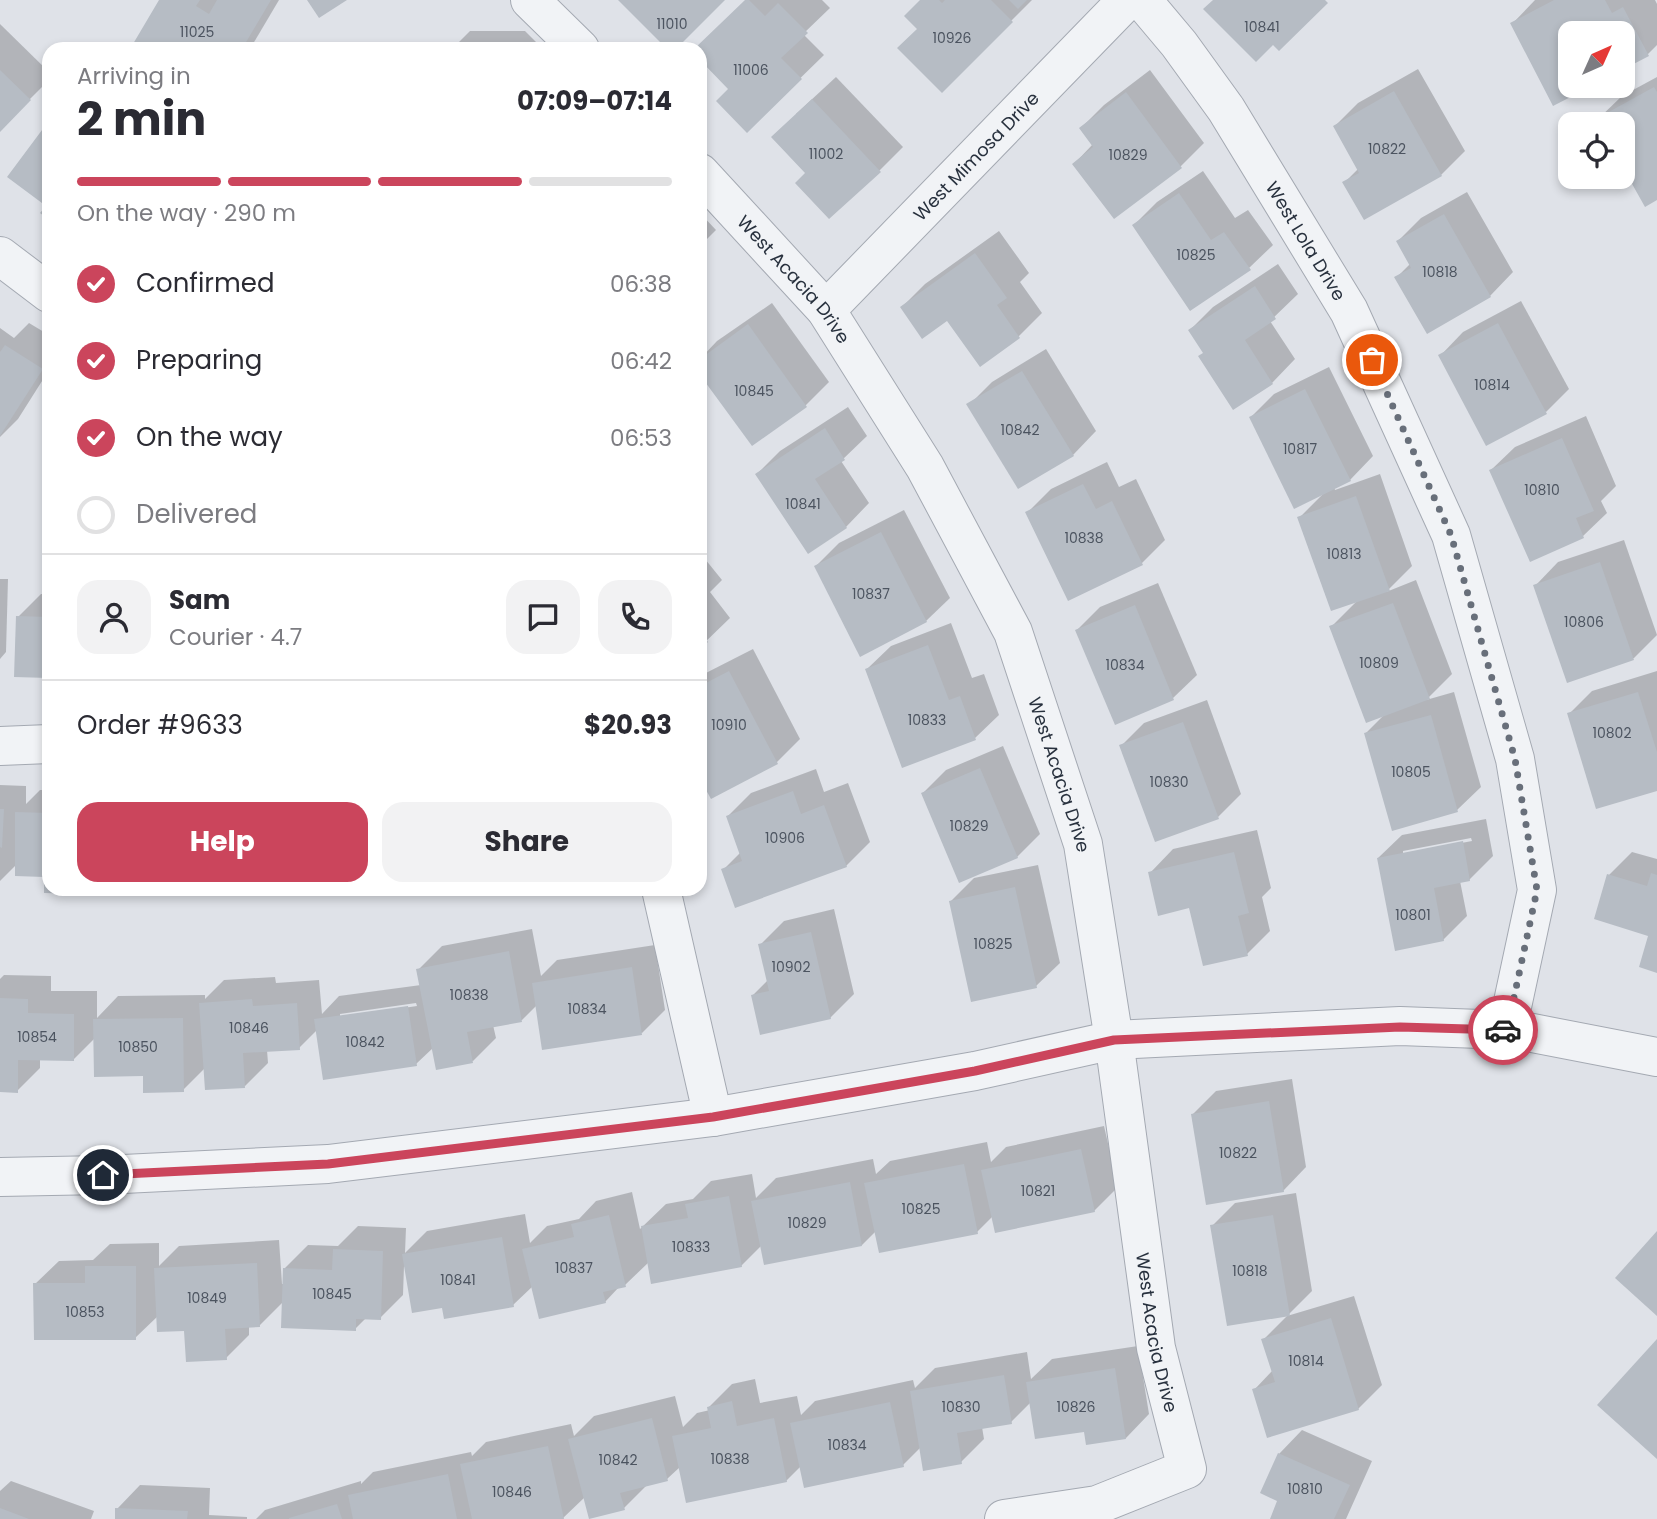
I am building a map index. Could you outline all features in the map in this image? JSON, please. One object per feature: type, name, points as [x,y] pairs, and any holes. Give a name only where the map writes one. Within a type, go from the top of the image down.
[{"type":"street","points":[[530,0],[573,42]]},
{"type":"street","name":"West Mimosa Drive","points":[[826,310],[1127,0]]},
{"type":"street","name":"West Lola Drive","points":[[1142,0],[1179,44],[1226,108],[1349,311],[1451,535],[1515,759],[1537,890],[1507,1030]]},
{"type":"street","name":"West Acacia Drive","points":[[707,181],[826,310],[925,467],[1013,632],[1083,844],[1114,1040],[1156,1348],[1187,1469],[1097,1506],[1004,1519]]},
{"type":"street","points":[[0,256],[42,288]]},
{"type":"street","points":[[0,746],[42,744]]},
{"type":"street","points":[[663,896],[713,1117]]},
{"type":"street","points":[[0,1177],[328,1164],[713,1117],[975,1071],[1114,1040],[1400,1027],[1507,1030],[1657,1057]]},
{"type":"building","points":[[159,0],[200,0],[196,6],[209,14],[217,0],[271,0],[246,42],[134,42]]},
{"type":"building","points":[[307,0],[347,0],[319,18]]},
{"type":"building","points":[[618,0],[725,0],[683,42],[660,42]]},
{"type":"building","points":[[745,0],[749,0],[765,16],[778,3],[808,33],[781,58],[802,79],[747,133],[716,101],[728,89],[707,67],[707,42],[701,42]]},
{"type":"building","points":[[920,0],[939,0],[942,3],[945,0],[991,0],[1013,22],[942,93],[897,48],[917,29],[904,16]]},
{"type":"building","points":[[1009,0],[1027,0],[1018,9]]},
{"type":"building","points":[[1213,0],[1325,0],[1328,3],[1279,51],[1273,45],[1256,62],[1203,9]]},
{"type":"building","points":[[1554,0],[1605,0],[1612,13],[1623,7],[1630,21],[1558,21],[1558,98],[1569,98],[1553,106],[1510,23]]},
{"type":"building","points":[[1635,30],[1649,56],[1635,63]]},
{"type":"building","points":[[0,70],[31,100],[0,132]]},
{"type":"building","points":[[1654,87],[1657,92],[1657,200],[1645,207],[1635,189],[1635,112],[1609,112]]},
{"type":"building","points":[[1394,91],[1442,176],[1364,220],[1342,182],[1359,173],[1333,126]]},
{"type":"building","points":[[1126,92],[1182,168],[1114,219],[1072,164],[1093,147],[1079,128]]},
{"type":"building","points":[[812,99],[881,172],[829,219],[795,183],[805,173],[771,137]]},
{"type":"building","points":[[42,130],[42,203],[7,177]]},
{"type":"building","points":[[1179,193],[1211,240],[1224,232],[1251,270],[1190,311],[1132,225]]},
{"type":"building","points":[[1444,214],[1491,297],[1427,334],[1394,277],[1411,268],[1396,241]]},
{"type":"building","points":[[975,253],[1007,298],[997,305],[1020,338],[980,367],[947,321],[922,339],[900,307]]},
{"type":"building","points":[[1255,286],[1276,319],[1245,340],[1273,384],[1233,410],[1198,356],[1203,353],[1188,330]]},
{"type":"building","points":[[1498,323],[1547,414],[1486,446],[1438,355]]},
{"type":"building","points":[[748,324],[807,407],[752,446],[707,385],[707,354]]},
{"type":"building","points":[[5,345],[42,371],[0,436],[0,352]]},
{"type":"building","points":[[1022,371],[1074,456],[1018,489],[966,404]]},
{"type":"building","points":[[1305,389],[1351,481],[1294,509],[1249,417]]},
{"type":"building","points":[[825,428],[845,460],[815,479],[847,528],[808,554],[755,474]]},
{"type":"building","points":[[1562,438],[1594,511],[1576,518],[1584,538],[1530,562],[1489,470]]},
{"type":"building","points":[[1083,484],[1096,509],[1112,501],[1143,565],[1068,601],[1025,512]]},
{"type":"building","points":[[1356,496],[1390,591],[1331,611],[1297,517]]},
{"type":"building","points":[[881,532],[927,622],[860,657],[814,566]]},
{"type":"building","points":[[1600,562],[1634,660],[1567,683],[1533,585]]},
{"type":"building","points":[[1393,603],[1430,699],[1366,723],[1329,626]]},
{"type":"building","points":[[1135,605],[1174,700],[1115,725],[1075,630]]},
{"type":"building","points":[[16,616],[42,617],[42,678],[14,677]]},
{"type":"building","points":[[928,645],[949,700],[960,696],[976,740],[902,768],[865,669]]},
{"type":"building","points":[[729,671],[778,764],[711,799],[707,792],[707,682]]},
{"type":"building","points":[[1638,692],[1657,752],[1657,791],[1596,809],[1567,713]]},
{"type":"building","points":[[1431,715],[1458,812],[1392,831],[1364,733]]},
{"type":"building","points":[[1183,722],[1219,819],[1155,842],[1119,745]]},
{"type":"building","points":[[980,768],[1018,858],[959,883],[921,793]]},
{"type":"building","points":[[793,791],[801,814],[824,805],[847,867],[735,908],[721,869],[742,861],[726,816]]},
{"type":"building","points":[[0,809],[4,809],[2,848],[0,847]]},
{"type":"building","points":[[15,812],[42,813],[42,877],[15,876]]},
{"type":"building","points":[[1463,841],[1470,881],[1434,888],[1444,941],[1395,951],[1377,858]]},
{"type":"building","points":[[1234,852],[1249,913],[1238,916],[1248,956],[1203,966],[1189,908],[1158,916],[1148,872]]},
{"type":"building","points":[[1651,873],[1657,875],[1657,973],[1639,967],[1648,936],[1594,919],[1607,874],[1647,886]]},
{"type":"building","points":[[1015,887],[1037,988],[971,1002],[949,901]]},
{"type":"building","points":[[811,932],[831,1019],[760,1035],[751,995],[769,991],[758,944]]},
{"type":"building","points":[[509,951],[522,1022],[467,1032],[473,1063],[436,1070],[416,969]]},
{"type":"building","points":[[632,967],[642,1035],[542,1050],[532,983]]},
{"type":"building","points":[[0,998],[28,999],[28,1013],[74,1014],[74,1061],[18,1060],[18,1093],[0,1092]]},
{"type":"building","points":[[252,999],[253,1006],[297,1003],[300,1050],[243,1053],[245,1088],[205,1090],[199,1003]]},
{"type":"building","points":[[408,1006],[417,1066],[323,1080],[314,1019]]},
{"type":"building","points":[[183,1018],[184,1092],[143,1093],[143,1076],[94,1077],[93,1019]]},
{"type":"building","points":[[1269,1101],[1284,1192],[1206,1205],[1191,1114]]},
{"type":"building","points":[[1081,1149],[1095,1212],[995,1233],[981,1170]]},
{"type":"building","points":[[964,1164],[978,1234],[879,1253],[864,1183]]},
{"type":"building","points":[[850,1182],[862,1246],[764,1265],[751,1201]]},
{"type":"building","points":[[729,1196],[742,1267],[651,1284],[641,1226],[688,1218],[685,1204]]},
{"type":"building","points":[[609,1215],[626,1287],[603,1292],[606,1303],[539,1319],[522,1249],[574,1237],[571,1224]]},
{"type":"building","points":[[1273,1215],[1290,1316],[1227,1326],[1210,1225]]},
{"type":"building","points":[[1657,1231],[1657,1316],[1615,1278]]},
{"type":"building","points":[[502,1237],[514,1307],[444,1319],[442,1308],[412,1313],[402,1254]]},
{"type":"building","points":[[333,1249],[383,1251],[381,1320],[356,1319],[356,1331],[281,1328],[283,1268],[332,1270]]},
{"type":"building","points":[[257,1263],[260,1327],[225,1329],[227,1360],[186,1362],[184,1331],[157,1332],[154,1268]]},
{"type":"building","points":[[85,1266],[136,1266],[136,1340],[34,1340],[33,1283],[85,1283]]},
{"type":"building","points":[[1331,1318],[1359,1410],[1267,1438],[1252,1389],[1275,1382],[1261,1339]]},
{"type":"building","points":[[1657,1339],[1657,1459],[1597,1405]]},
{"type":"building","points":[[1115,1368],[1126,1439],[1086,1445],[1084,1432],[1035,1439],[1026,1382]]},
{"type":"building","points":[[1004,1375],[1012,1424],[957,1433],[962,1464],[923,1471],[910,1391]]},
{"type":"building","points":[[732,1401],[737,1426],[774,1418],[787,1482],[686,1503],[672,1436],[711,1428],[707,1407]]},
{"type":"building","points":[[890,1402],[904,1467],[804,1488],[790,1423]]},
{"type":"building","points":[[652,1418],[668,1481],[620,1493],[625,1510],[589,1519],[568,1439]]},
{"type":"building","points":[[548,1446],[564,1519],[472,1519],[460,1464]]},
{"type":"building","points":[[1278,1453],[1350,1485],[1334,1519],[1270,1519],[1277,1501],[1260,1493]]},
{"type":"building","points":[[448,1474],[457,1519],[353,1519],[348,1495]]},
{"type":"building","points":[[337,1504],[342,1519],[289,1519],[289,1518]]},
{"type":"building","points":[[0,1508],[29,1519],[0,1519]]},
{"type":"building","points":[[115,1508],[188,1511],[187,1519],[115,1519]]},
{"type":"way so far","points":[[1372,360],[1451,535],[1515,759],[1537,890],[1507,1030],[1503,1030]]},
{"type":"route","points":[[103,1175],[328,1164],[713,1117],[975,1071],[1114,1040],[1400,1027],[1503,1030]]}]
